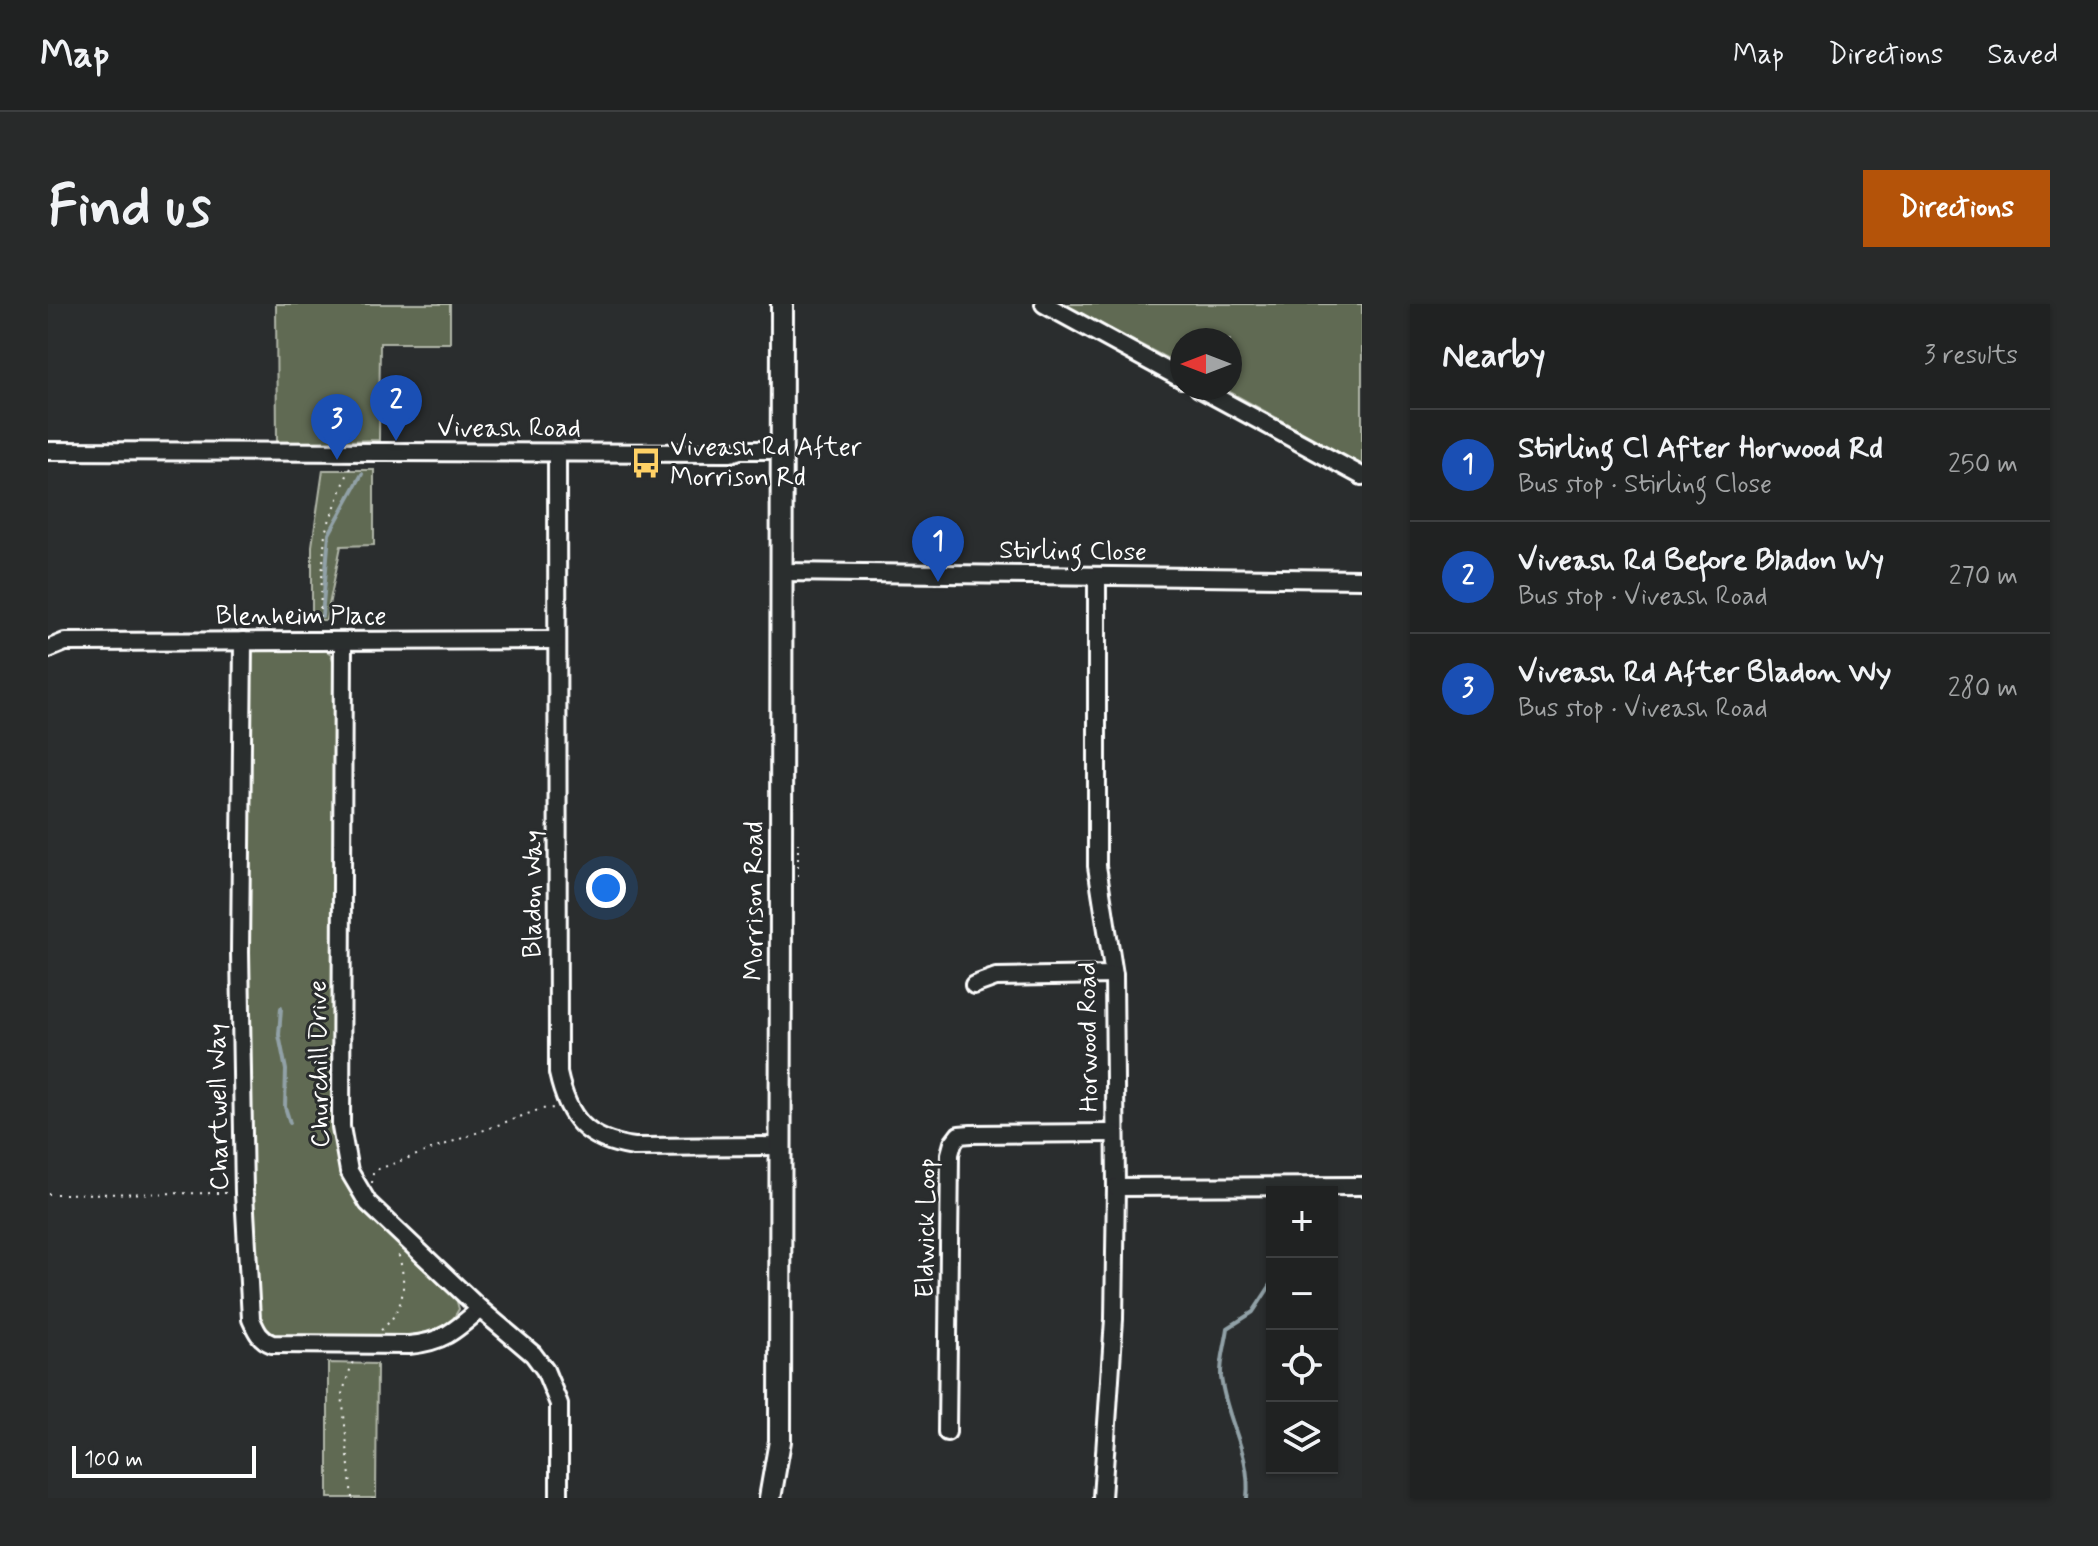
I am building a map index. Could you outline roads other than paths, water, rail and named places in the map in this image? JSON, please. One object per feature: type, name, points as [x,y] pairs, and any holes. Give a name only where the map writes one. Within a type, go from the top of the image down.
[{"type":"main road","name":"Morrison Road","points":[[770,1498],[780,1441],[782,304]]},
{"type":"street","points":[[1044,304],[1170,372]]},
{"type":"street","points":[[1221,400],[1362,476]]},
{"type":"street","name":"Viveash Road","points":[[48,451],[731,453],[740,450],[783,454]]},
{"type":"street","name":"Bladon Way","points":[[557,453],[558,1073],[567,1106],[583,1127],[617,1144],[634,1147],[779,1146]]},
{"type":"street","name":"Stirling Close","points":[[782,572],[1362,579]]},
{"type":"street","name":"Horwood Road","points":[[1097,576],[1097,866],[1114,975],[1116,1187],[1114,1319],[1102,1498]]},
{"type":"street","name":"Blenheim Place","points":[[48,649],[65,642],[557,640]]},
{"type":"street","name":"Chartwell Way","points":[[243,641],[240,952],[244,1193],[249,1303],[256,1332],[265,1342],[272,1344],[432,1343],[453,1333],[480,1309]]},
{"type":"street","name":"Churchill Drive","points":[[343,641],[341,1127],[349,1171],[368,1203],[480,1309],[533,1354],[551,1382],[559,1404],[559,1498]]},
{"type":"street","points":[[974,985],[996,977],[1114,975]]},
{"type":"street","name":"Eldwick Loop","points":[[947,1432],[950,1154],[953,1143],[959,1135],[971,1134],[1114,1133]]},
{"type":"street","points":[[1116,1187],[1362,1186]]},
{"type":"waterway","points":[[322,616],[329,534],[362,474]]},
{"type":"waterway","points":[[281,1008],[279,1035],[286,1070],[285,1107],[290,1123]]},
{"type":"waterway","points":[[1247,1498],[1246,1467],[1224,1393],[1221,1365],[1228,1328],[1253,1312],[1266,1292]]},
{"type":"place","name":"Viveash Rd Before Bladon Wy","points":[[396,441]]},
{"type":"place","name":"Viveash Rd After Bladon Wy","points":[[337,460]]},
{"type":"place","name":"Viveash Rd After Morrison Rd","points":[[646,463]]},
{"type":"place","name":"Stirling Cl After Horwood Rd","points":[[938,582]]}]
